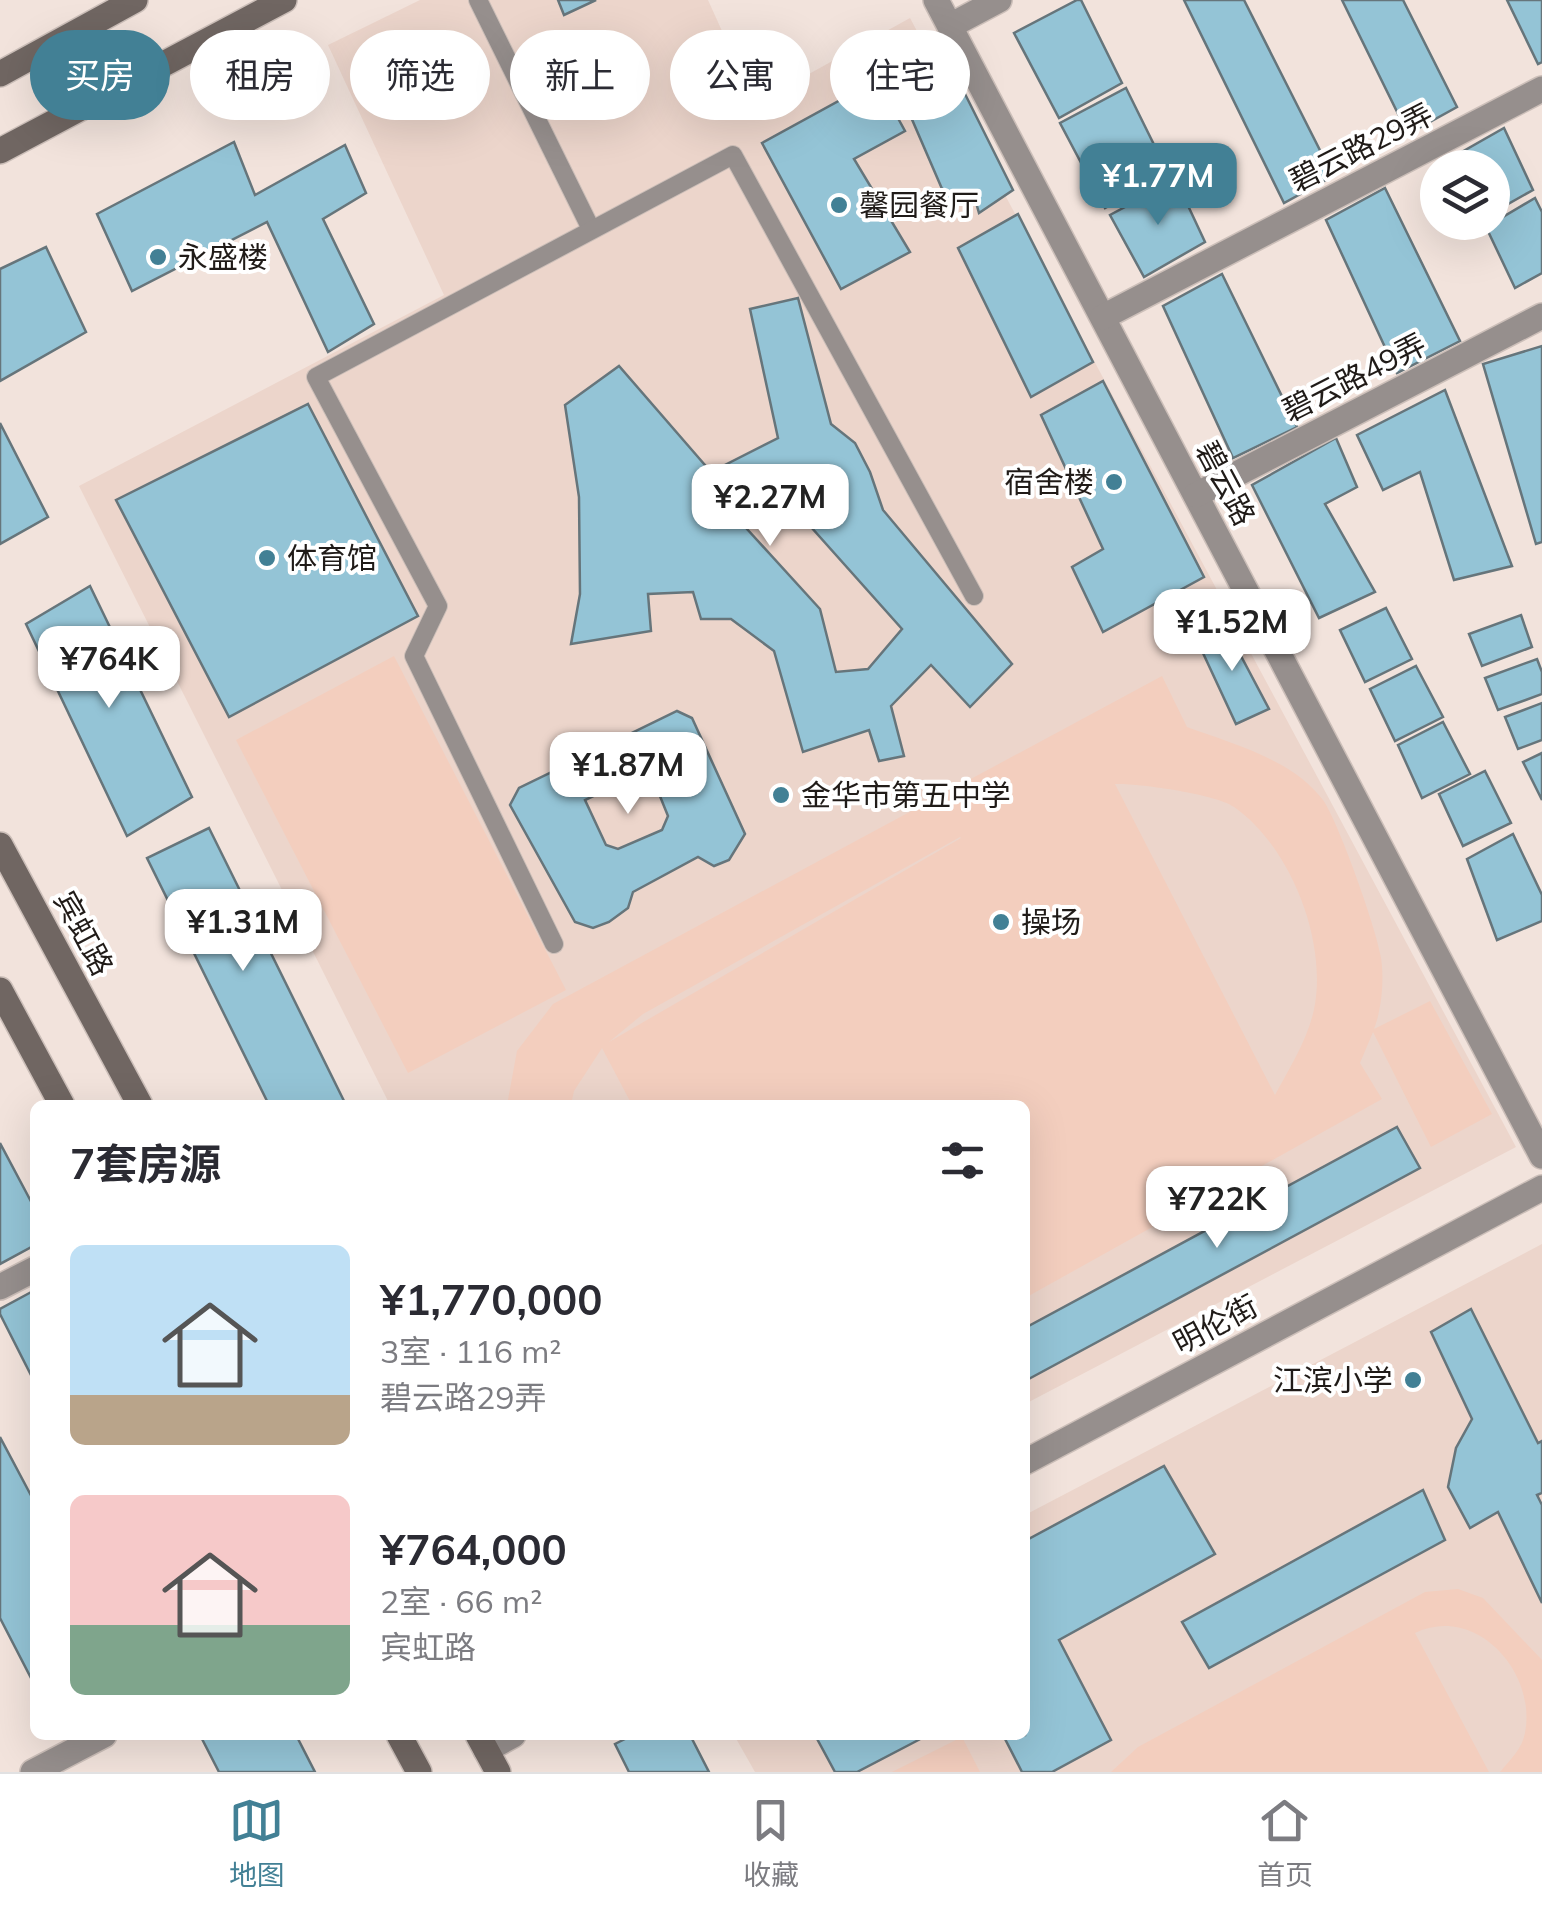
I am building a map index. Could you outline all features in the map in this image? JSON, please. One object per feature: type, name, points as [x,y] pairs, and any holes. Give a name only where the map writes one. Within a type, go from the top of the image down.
[{"type":"main road","points":[[0,74],[135,0]]},
{"type":"main road","points":[[0,151],[284,0]]},
{"type":"main road","name":"宾虹路","points":[[0,845],[137,1100]]},
{"type":"main road","points":[[0,990],[59,1100]]},
{"type":"main road","points":[[401,1740],[418,1772]]},
{"type":"street","name":"碧云路","points":[[936,0],[1542,1156]]},
{"type":"street","points":[[950,26],[999,0]]},
{"type":"street","name":"碧云路29弄","points":[[1103,317],[1542,89]]},
{"type":"street","name":"碧云路49弄","points":[[1196,496],[1542,316]]},
{"type":"street","name":"明伦街","points":[[1030,1459],[1542,1188]]},
{"type":"street","points":[[0,1287],[30,1272]]},
{"type":"street","points":[[33,1772],[94,1740]]},
{"type":"lane","points":[[478,0],[591,229]]},
{"type":"lane","points":[[554,944],[414,656],[438,606],[316,377],[733,155],[974,596]]},
{"type":"shaded area","name":"金华市第五中学","points":[[420,0],[708,0],[722,30],[670,30],[670,120],[810,120],[810,73],[830,62],[830,120],[965,120],[1516,1147],[1030,1401],[1030,1100],[387,1100],[79,486],[444,295],[363,120],[490,120],[490,30],[359,30]]},
{"type":"shaded area","name":"金华市第五中学","points":[[910,18],[916,30],[888,30]]},
{"type":"shaded area","name":"金华市第五中学","points":[[350,34],[350,92],[330,44]]},
{"type":"shaded area","points":[[394,656],[566,990],[408,1073],[236,740]]},
{"type":"shaded area","points":[[1162,676],[1187,727],[1278,763],[1323,800],[1355,874],[1380,953],[1382,991],[1374,1029],[1430,1001],[1492,1114],[1431,1147],[1373,1032],[1360,1063],[1382,1099],[1030,1295],[1030,1100],[629,1100],[602,1048],[572,1100],[508,1100],[517,1051],[553,1004]],"holes":[[[1115,784],[1211,798],[1234,807],[1272,845],[1300,895],[1315,951],[1315,1004],[1299,1051],[1275,1095]],[[961,838],[609,1042],[643,1014]]]},
{"type":"shaded area","name":"江滨小学","points":[[1542,1244],[1542,1772],[755,1772],[737,1740],[1030,1740],[1030,1512]]},
{"type":"shaded area","points":[[1458,1589],[1483,1598],[1542,1660],[1542,1772],[1500,1772],[1525,1733],[1526,1710],[1511,1666],[1479,1636],[1459,1628],[1437,1626],[1415,1633],[1489,1772],[1111,1772],[1138,1747],[1425,1592]]},
{"type":"shaded area","points":[[956,1740],[964,1740],[980,1772],[892,1772]]},
{"type":"building","points":[[558,0],[596,0],[564,15]]},
{"type":"building","points":[[1081,0],[1122,83],[1059,118],[1014,33]]},
{"type":"building","points":[[1184,0],[1244,0],[1333,176],[1284,203]]},
{"type":"building","points":[[1342,0],[1403,0],[1457,107],[1408,134]]},
{"type":"building","points":[[1507,0],[1542,0],[1542,62],[1538,64]]},
{"type":"building","points":[[1126,88],[1168,173],[1105,208],[1060,123]]},
{"type":"building","points":[[970,104],[1013,190],[979,213],[973,192],[949,205],[912,120],[970,120]]},
{"type":"building","name":"馨园餐厅","points":[[830,106],[830,120],[899,120],[905,131],[854,159],[910,252],[841,289],[762,143]]},
{"type":"building","points":[[1504,128],[1533,190],[1510,203],[1510,150],[1465,150]]},
{"type":"building","name":"永盛楼","points":[[234,142],[255,195],[345,145],[366,193],[323,219],[374,324],[328,352],[267,222],[132,291],[97,214]]},
{"type":"building","points":[[1176,180],[1205,242],[1144,277],[1110,215]]},
{"type":"building","points":[[1385,188],[1460,341],[1397,373],[1326,220]]},
{"type":"building","points":[[1535,198],[1542,212],[1542,273],[1515,288],[1492,240],[1510,240],[1510,213]]},
{"type":"building","name":"宿舍楼","points":[[1018,214],[1093,362],[1031,397],[958,248]]},
{"type":"building","points":[[46,247],[86,332],[0,381],[0,269]]},
{"type":"building","points":[[1222,274],[1297,427],[1233,458],[1163,306]]},
{"type":"building","points":[[798,298],[831,424],[855,443],[883,510],[1012,664],[970,707],[931,665],[891,706],[904,756],[879,761],[869,730],[803,752],[774,651],[731,619],[701,619],[693,592],[648,594],[651,631],[571,644],[580,594],[579,497],[565,405],[619,366],[711,472],[778,438],[750,309]],"holes":[[[794,508],[902,629],[868,669],[836,672],[820,609],[736,517]]]},
{"type":"building","points":[[1542,346],[1542,542],[1536,544],[1483,364]]},
{"type":"building","name":"宿舍楼","points":[[1103,381],[1204,577],[1103,632],[1072,567],[1103,549],[1041,415]]},
{"type":"building","points":[[1445,390],[1512,566],[1454,580],[1420,472],[1383,490],[1357,435]]},
{"type":"building","name":"体育馆","points":[[308,404],[418,616],[229,717],[116,500]]},
{"type":"building","points":[[0,423],[48,517],[0,544]]},
{"type":"building","points":[[1336,438],[1357,487],[1325,504],[1375,592],[1319,618],[1252,485]]},
{"type":"building","points":[[90,586],[192,797],[127,836],[26,624]]},
{"type":"building","points":[[1386,608],[1412,659],[1365,682],[1340,630]]},
{"type":"building","points":[[1521,615],[1532,647],[1482,666],[1469,634]]},
{"type":"building","points":[[1223,622],[1269,709],[1236,724],[1196,638]]},
{"type":"building","points":[[1537,659],[1542,672],[1542,694],[1498,710],[1485,678]]},
{"type":"building","points":[[1416,666],[1443,717],[1395,741],[1370,689]]},
{"type":"building","points":[[1542,703],[1542,740],[1518,749],[1505,717]]},
{"type":"building","points":[[677,711],[692,718],[745,834],[729,860],[714,866],[698,857],[633,892],[628,908],[593,928],[575,922],[510,805],[519,788]],"holes":[[[649,769],[668,816],[662,830],[618,849],[606,845],[585,800]]]},
{"type":"building","points":[[1443,722],[1470,774],[1422,798],[1398,745]]},
{"type":"building","points":[[1542,753],[1542,800],[1523,762]]},
{"type":"building","points":[[1485,771],[1511,823],[1463,846],[1439,794]]},
{"type":"building","points":[[209,828],[344,1100],[267,1100],[147,858]]},
{"type":"building","points":[[1513,834],[1542,895],[1542,921],[1497,940],[1467,859]]},
{"type":"building","points":[[1397,1127],[1420,1168],[1030,1378],[1030,1325]]},
{"type":"building","points":[[0,1143],[30,1200],[30,1248],[0,1264]]},
{"type":"building","points":[[30,1293],[30,1373],[0,1314],[0,1309]]},
{"type":"building","points":[[1471,1309],[1538,1443],[1542,1441],[1542,1493],[1537,1495],[1542,1505],[1542,1603],[1498,1512],[1470,1528],[1448,1487],[1456,1448],[1472,1419],[1431,1332]]},
{"type":"building","points":[[0,1437],[30,1494],[30,1676],[0,1618]]},
{"type":"building","points":[[1164,1466],[1215,1554],[1059,1640],[1111,1740],[1052,1772],[1022,1772],[1006,1740],[1030,1740],[1030,1538]]},
{"type":"building","points":[[1423,1490],[1445,1540],[1209,1668],[1182,1622]]},
{"type":"building","points":[[203,1740],[299,1740],[315,1772],[219,1772]]},
{"type":"building","points":[[623,1740],[693,1740],[709,1772],[629,1772],[615,1744]]},
{"type":"building","points":[[818,1740],[918,1740],[857,1772],[835,1772]]},
{"type":"place","name":"馨园餐厅","points":[[839,205]]},
{"type":"place","name":"永盛楼","points":[[158,257]]},
{"type":"place","name":"宿舍楼","points":[[1114,482]]},
{"type":"place","name":"体育馆","points":[[267,558]]},
{"type":"place","name":"金华市第五中学","points":[[781,795]]},
{"type":"place","name":"操场","points":[[1001,922]]},
{"type":"place","name":"江滨小学","points":[[1413,1380]]}]
